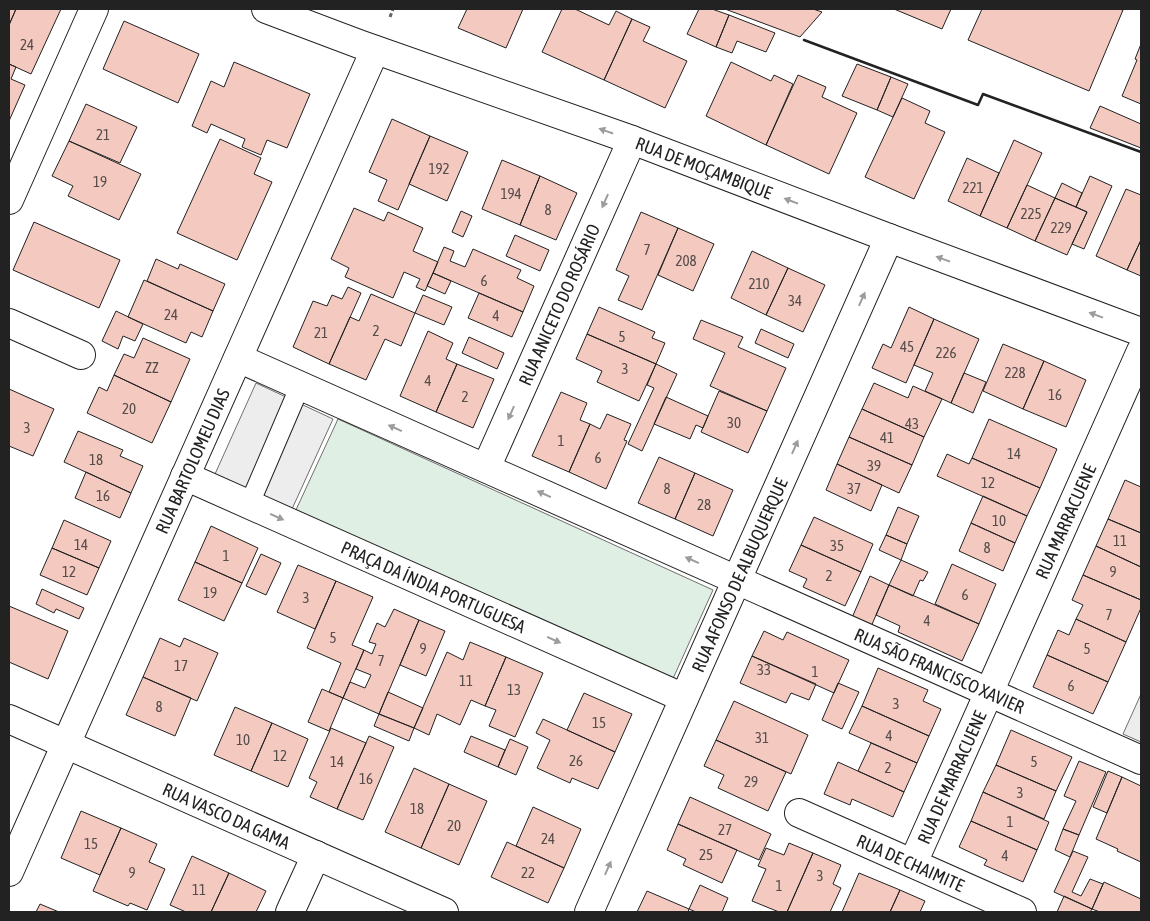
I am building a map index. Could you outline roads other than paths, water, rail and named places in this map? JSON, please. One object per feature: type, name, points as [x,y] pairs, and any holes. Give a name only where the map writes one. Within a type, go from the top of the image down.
[{"type":"street","points":[[9,200],[94,9]]},
{"type":"street","name":"RUA DE MOÇAMBIQUE","points":[[266,9],[375,50],[632,140],[1141,332]]},
{"type":"street","name":"RUA BARTOLOMEU DIAS","points":[[9,872],[375,50]]},
{"type":"street","name":"RUA ANICETO DO ROSÁRIO","points":[[486,468],[632,140]]},
{"type":"street","name":"RUA AFONSO DE ALBUQUERQUE","points":[[588,912],[888,238]]},
{"type":"street","points":[[9,323],[81,355]]},
{"type":"street","name":"RUA MARRACUENE","points":[[989,692],[1141,351]]},
{"type":"street","points":[[238,358],[737,580]]},
{"type":"street","name":"PRAÇA DA ÍNDIA PORTUGUESA","points":[[185,476],[684,698]]},
{"type":"street","name":"RUA SÃO FRANCISCO XAVIER","points":[[737,580],[989,692],[1139,753]]},
{"type":"street","name":"RUA DE MARRACUENE","points":[[913,863],[989,692]]},
{"type":"street","name":"RUA VASCO DA GAMA","points":[[9,719],[444,912]]},
{"type":"street","name":"RUA DE CHAIMITE","points":[[799,813],[1022,912]]},
{"type":"street","points":[[290,912],[316,855]]},
{"type":"lane","points":[[249,504],[300,386]]}]
